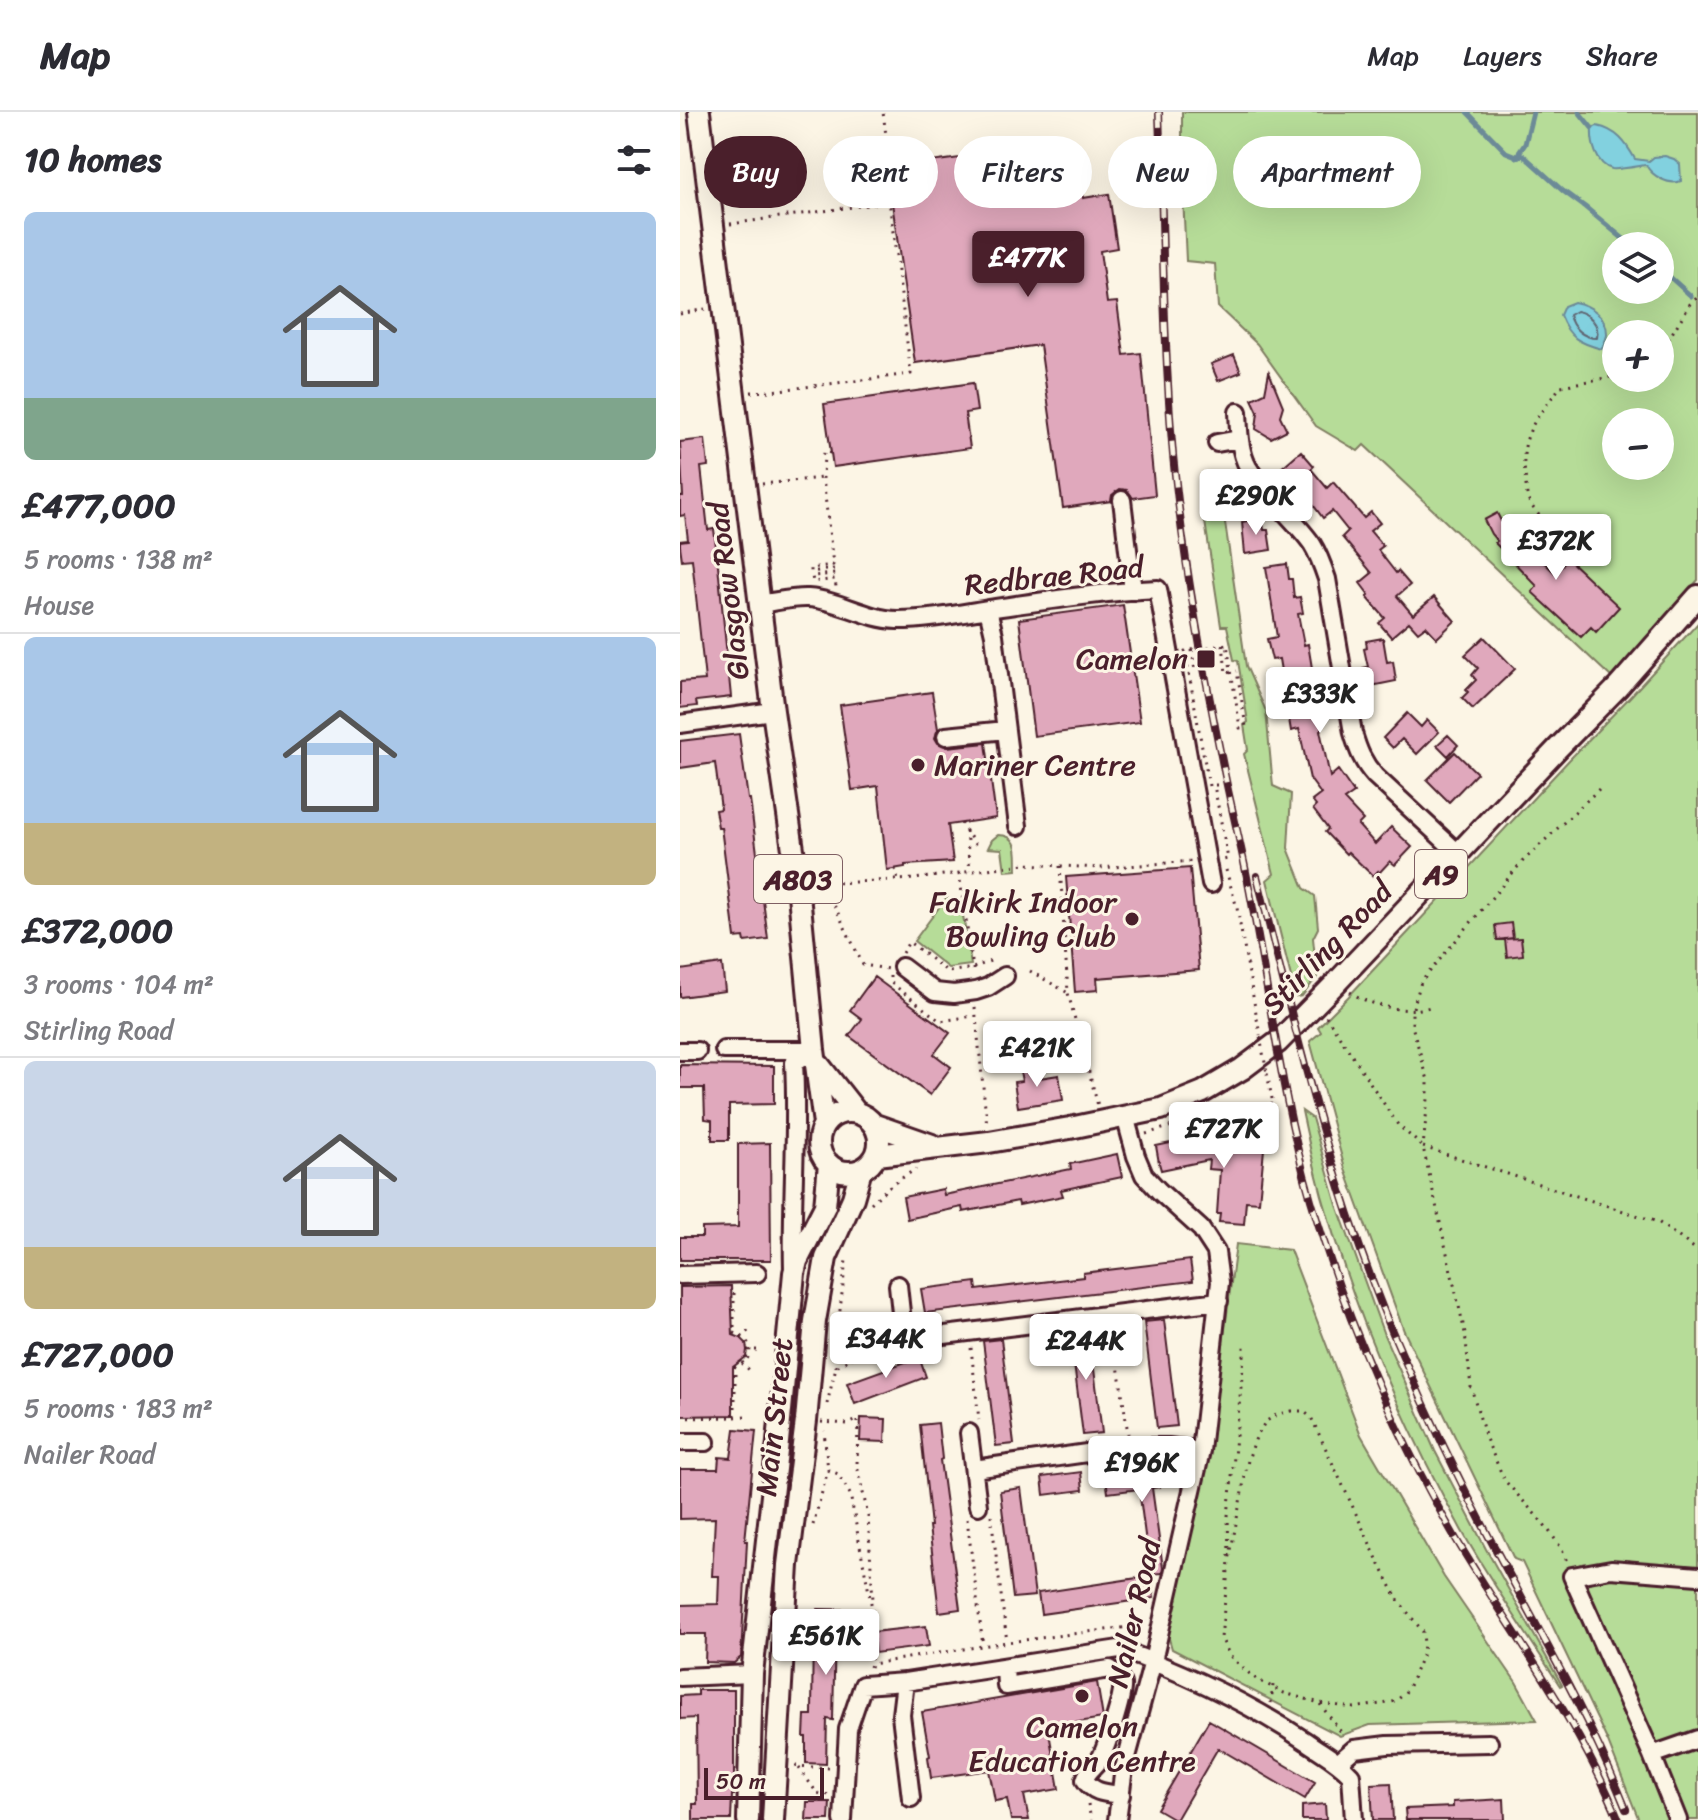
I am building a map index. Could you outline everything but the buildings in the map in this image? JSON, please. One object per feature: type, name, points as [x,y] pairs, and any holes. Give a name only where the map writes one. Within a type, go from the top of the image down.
[{"type":"main road","name":"Glasgow Road","points":[[699,112],[759,604],[798,884],[824,1124]]},
{"type":"main road","name":"Stirling Road","points":[[877,1155],[989,1142],[1161,1109],[1203,1092],[1242,1069],[1278,1042],[1317,1003],[1618,687],[1698,596]]},
{"type":"main road","points":[[816,1057],[856,1112]]},
{"type":"main road","points":[[847,1111],[867,1117],[879,1135],[877,1155],[861,1170],[844,1172],[829,1164],[820,1149],[820,1132],[824,1124],[838,1113],[847,1111]]},
{"type":"main road","name":"Stirling Road","points":[[875,1125],[944,1147]]},
{"type":"main road","name":"Main Street","points":[[748,1820],[752,1674],[794,1273],[825,1206],[829,1164]]},
{"type":"main road","name":"Main Street","points":[[773,1820],[788,1561],[814,1422],[815,1321],[826,1258],[853,1198],[861,1170]]},
{"type":"main road","name":"Main Street","points":[[752,1674],[772,1664],[783,1630]]},
{"type":"street","points":[[1238,412],[1239,439],[1247,465],[1262,488],[1314,546],[1321,561],[1359,753],[1375,776],[1459,854]]},
{"type":"street","points":[[1217,443],[1239,439]]},
{"type":"street","points":[[1122,500],[1133,591]]},
{"type":"street","name":"Redbrae Road","points":[[759,604],[807,598],[843,606],[874,618],[897,620],[945,617],[1158,589],[1215,861],[1211,884]]},
{"type":"street","points":[[988,609],[1018,826]]},
{"type":"street","points":[[680,724],[773,711]]},
{"type":"street","points":[[946,736],[1006,730]]},
{"type":"street","points":[[902,967],[935,992],[954,994],[988,987],[1005,976]]},
{"type":"street","points":[[724,1050],[816,1057]]},
{"type":"street","points":[[680,1051],[697,1051]]},
{"type":"street","name":"Main Street","points":[[794,1273],[794,1063],[816,1057]]},
{"type":"street","name":"Nailer Road","points":[[1117,1820],[1124,1768],[1153,1661],[1201,1451],[1220,1282],[1216,1252],[1201,1229],[1144,1175],[1125,1116]]},
{"type":"street","points":[[680,1275],[757,1273]]},
{"type":"street","points":[[898,1285],[904,1340]]},
{"type":"street","points":[[880,1343],[1219,1301]]},
{"type":"street","points":[[969,1433],[974,1469],[985,1510]]},
{"type":"street","points":[[680,1442],[706,1442]]},
{"type":"street","points":[[974,1469],[1129,1447],[1201,1451]]},
{"type":"street","points":[[1678,1820],[1572,1576],[1611,1569],[1698,1576]]},
{"type":"street","points":[[843,1820],[848,1729],[863,1685],[905,1682],[1119,1649],[1209,1686],[1339,1762],[1351,1775],[1354,1820]]},
{"type":"street","points":[[1005,1667],[1006,1686],[1110,1669],[1115,1673],[1123,1686],[1121,1698],[1100,1758],[1086,1773],[1085,1780],[1096,1791],[1121,1795]]},
{"type":"street","points":[[680,1677],[752,1674]]},
{"type":"street","points":[[905,1682],[901,1715],[911,1798]]},
{"type":"street","points":[[1652,1755],[1698,1739]]},
{"type":"street","points":[[1339,1762],[1354,1749],[1387,1745],[1489,1743]]},
{"type":"path","points":[[883,112],[886,136]]},
{"type":"path","points":[[736,223],[852,208]]},
{"type":"path","points":[[735,392],[771,391],[911,374],[891,208]]},
{"type":"path","points":[[1674,330],[1698,297]]},
{"type":"path","points":[[680,314],[724,305]]},
{"type":"path","points":[[1554,534],[1528,499],[1523,460],[1525,439],[1561,386],[1602,379]]},
{"type":"path","points":[[831,453],[824,452],[823,478],[833,565],[811,568],[811,572],[834,569],[835,574],[812,576],[813,582],[835,579]]},
{"type":"path","points":[[825,459],[832,459]]},
{"type":"path","points":[[746,486],[823,478]]},
{"type":"path","points":[[1209,786],[1185,651],[1223,644],[1227,644],[1240,728],[1246,727],[1237,671],[1226,673],[1223,644]]},
{"type":"path","points":[[1192,650],[1195,671]]},
{"type":"path","points":[[798,884],[898,880],[1024,864],[1100,868],[1228,859],[1214,785],[1217,785]]},
{"type":"path","points":[[1572,1576],[1562,1549],[1505,1481],[1486,1439],[1471,1387],[1465,1333],[1423,1147],[1428,1080],[1412,1026],[1412,1011],[1421,982],[1472,920],[1521,863],[1599,789]]},
{"type":"path","points":[[961,823],[976,846]]},
{"type":"path","points":[[966,831],[970,871]]},
{"type":"path","points":[[1131,1139],[1225,1110],[1273,1104],[1237,908],[1215,861]]},
{"type":"path","points":[[1060,866],[1068,993],[1102,1121]]},
{"type":"path","points":[[895,869],[898,880]]},
{"type":"path","points":[[824,884],[863,965],[890,969],[902,967]]},
{"type":"path","points":[[1066,961],[1072,961]]},
{"type":"path","points":[[1030,971],[1068,993]]},
{"type":"path","points":[[1336,983],[1361,1000],[1412,1011],[1433,1006]]},
{"type":"path","points":[[1317,1003],[1398,1125],[1423,1147],[1658,1222],[1698,1251]]},
{"type":"path","points":[[866,1208],[891,1185],[944,1147]]},
{"type":"path","points":[[826,1409],[836,1367],[847,1250]]},
{"type":"path","points":[[734,1294],[734,1333],[748,1342],[749,1350],[749,1358],[735,1367],[735,1417]]},
{"type":"path","points":[[1111,1314],[1129,1447]]},
{"type":"path","points":[[838,1327],[880,1343]]},
{"type":"path","points":[[742,1337],[749,1330]]},
{"type":"path","points":[[969,1332],[980,1431],[969,1433]]},
{"type":"path","points":[[1229,1561],[1228,1516],[1244,1341]]},
{"type":"path","points":[[836,1367],[880,1343]]},
{"type":"path","points":[[749,1350],[757,1350]]},
{"type":"path","points":[[743,1363],[750,1371]]},
{"type":"path","points":[[1303,1411],[1311,1417],[1398,1600],[1423,1632],[1422,1656],[1405,1693],[1396,1701],[1353,1708],[1320,1703],[1273,1688],[1256,1679],[1230,1656],[1221,1638],[1229,1561],[1248,1460],[1255,1440],[1265,1422],[1278,1414],[1303,1411]]},
{"type":"path","points":[[680,1418],[746,1416]]},
{"type":"path","points":[[863,1685],[871,1664],[872,1608],[868,1516],[857,1465],[860,1421],[848,1424],[814,1422],[828,1470],[838,1474],[850,1494],[872,1608]]},
{"type":"path","points":[[983,1646],[966,1507],[985,1510],[1007,1642]]},
{"type":"path","points":[[871,1664],[1007,1642],[1161,1623]]},
{"type":"path","points":[[1320,1703],[1354,1749]]},
{"type":"path","points":[[776,1760],[799,1768],[846,1768]]},
{"type":"path","points":[[799,1768],[817,1793],[844,1796]]},
{"type":"green space","points":[[1182,112],[1698,112],[1698,580],[1611,677],[1364,445],[1358,451],[1316,426],[1257,344],[1218,307],[1215,264],[1186,261],[1184,208],[1217,208],[1217,136],[1182,136]]},
{"type":"green space","points":[[1223,509],[1246,666],[1266,711],[1273,786],[1291,794],[1288,848],[1304,888],[1315,896],[1318,928],[1313,938],[1317,977],[1302,996],[1296,997],[1267,880],[1274,874],[1244,754],[1248,750],[1244,725],[1248,722],[1238,661],[1234,660],[1227,626],[1221,626],[1204,515]]},
{"type":"green space","points":[[1698,623],[1698,1820],[1639,1820],[1608,1742],[1522,1562],[1514,1559],[1404,1331],[1345,1169],[1310,1041],[1321,1032],[1318,1027]]},
{"type":"green space","points":[[998,835],[1011,838],[1014,842],[1017,870],[1005,871],[1002,849],[988,848]]},
{"type":"green space","points":[[946,898],[961,903],[971,965],[948,968],[914,941]]},
{"type":"green space","points":[[1302,1111],[1312,1118],[1337,1205],[1384,1335],[1435,1451],[1560,1686],[1462,1531],[1387,1379],[1346,1274],[1314,1166]]},
{"type":"green space","points":[[1236,1244],[1290,1250],[1361,1435],[1444,1577],[1516,1682],[1537,1720],[1370,1725],[1340,1736],[1172,1649],[1168,1635],[1209,1453]]},
{"type":"water","points":[[1597,126],[1620,138],[1635,159],[1649,161],[1665,156],[1674,159],[1680,164],[1681,181],[1661,179],[1646,165],[1615,169],[1607,167],[1598,158],[1592,140],[1592,128]]},
{"type":"water","points":[[1574,302],[1592,309],[1601,317],[1602,349],[1581,342],[1571,334],[1560,315],[1564,306]]},
{"type":"waterway","points":[[1467,112],[1506,152],[1516,156]]},
{"type":"waterway","points":[[1533,112],[1525,144],[1516,157],[1523,155],[1615,232]]},
{"type":"waterway","points":[[1579,112],[1592,128]]},
{"type":"waterway","points":[[1674,281],[1691,296]]},
{"type":"railway","points":[[1159,112],[1167,369],[1182,533],[1208,689],[1300,1160],[1331,1264],[1381,1392],[1411,1456],[1456,1539],[1564,1711],[1619,1820]]},
{"type":"railway","points":[[1257,876],[1319,1117],[1377,1294],[1450,1459],[1584,1716],[1626,1809]]},
{"type":"place","name":"Camelon","points":[[1206,659]]},
{"type":"place","name":"Mariner Centre","points":[[918,765]]},
{"type":"place","name":"Falkirk Indoor Bowling Club","points":[[1132,919]]},
{"type":"place","name":"Camelon Education Centre","points":[[1082,1696]]}]
